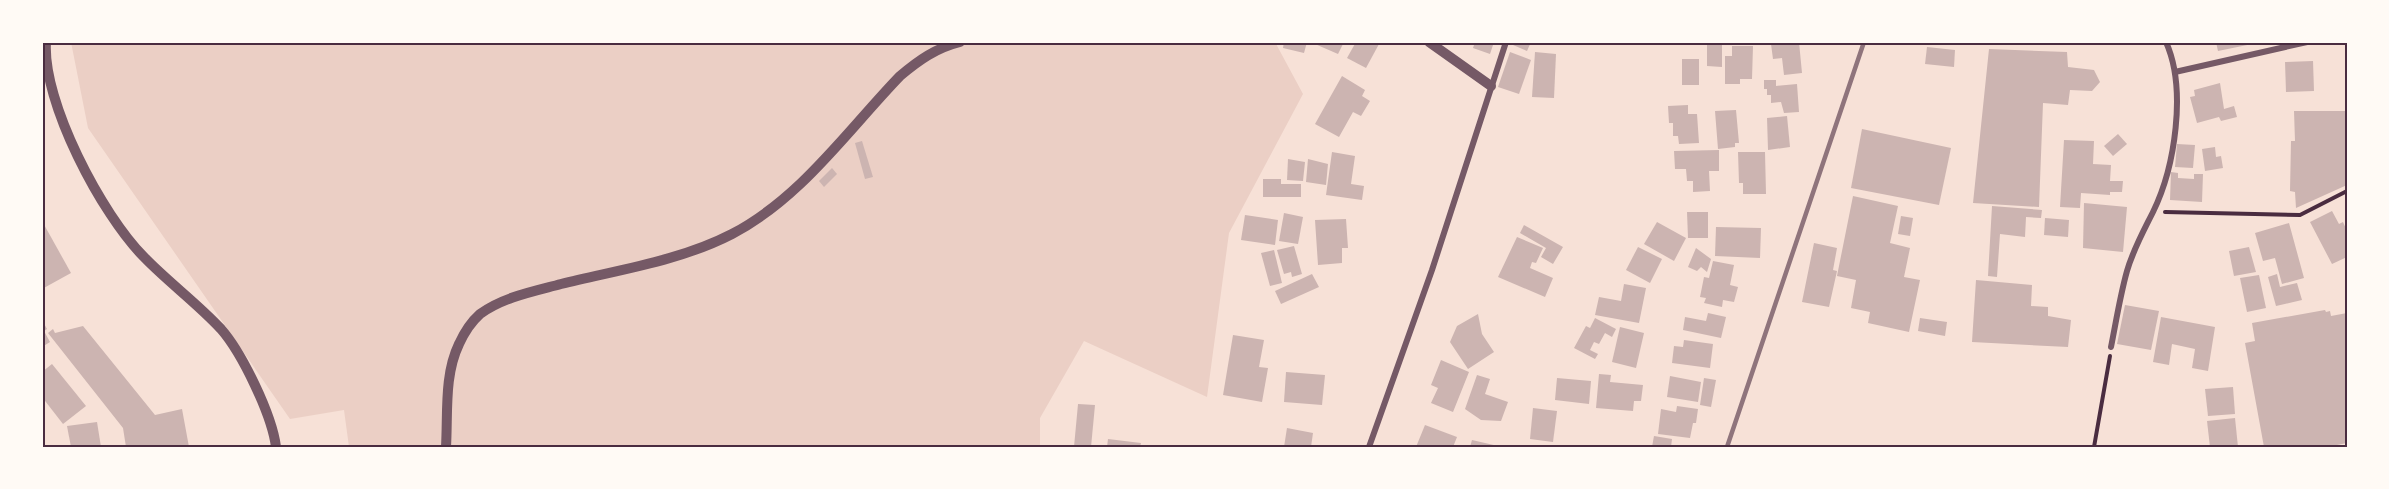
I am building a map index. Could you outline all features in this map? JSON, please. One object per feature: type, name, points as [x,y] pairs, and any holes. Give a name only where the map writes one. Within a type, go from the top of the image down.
[{"type":"street","points":[[46,42],[52,88],[62,124],[118,228],[143,257],[222,330],[255,386],[276,447]]},
{"type":"street","points":[[446,447],[451,367],[458,345],[467,328],[480,314],[527,293],[687,252],[734,233],[773,208],[794,190],[908,69],[933,51],[960,42]]},
{"type":"street","points":[[1429,42],[1491,86]]},
{"type":"street","points":[[1369,447],[1432,270],[1506,42]]},
{"type":"street","points":[[2111,348],[2127,270],[2142,231],[2153,212],[2171,159],[2176,114],[2175,72],[2166,42]]},
{"type":"street","points":[[2175,72],[2307,42]]},
{"type":"path","points":[[2153,212],[2300,215],[2347,191]]},
{"type":"path","points":[[2094,447],[2111,348]]},
{"type":"shaded area","points":[[71,42],[1275,42],[1303,94],[1229,233],[1207,397],[1084,341],[1040,418],[1040,447],[349,447],[344,410],[290,419],[88,128]]},
{"type":"building","points":[[1284,42],[1307,42],[1304,53],[1283,48]]},
{"type":"building","points":[[1316,42],[1344,42],[1338,54],[1315,44]]},
{"type":"building","points":[[1356,42],[1379,44],[1366,68],[1347,58]]},
{"type":"building","points":[[1475,42],[1494,42],[1490,54],[1473,48]]},
{"type":"building","points":[[1514,42],[1531,42],[1527,51],[1513,45]]},
{"type":"building","points":[[1799,42],[1802,73],[1784,75],[1782,58],[1773,59],[1771,44]]},
{"type":"building","points":[[2216,42],[2257,42],[2257,43],[2218,51]]},
{"type":"building","points":[[1707,43],[1722,44],[1722,67],[1707,66]]},
{"type":"building","points":[[1732,46],[1753,46],[1752,79],[1740,79],[1740,84],[1725,84],[1725,56],[1732,56]]},
{"type":"building","points":[[1927,47],[1955,50],[1954,67],[1925,64]]},
{"type":"building","points":[[1989,49],[2067,52],[2068,67],[2094,70],[2100,82],[2092,91],[2070,90],[2068,105],[2043,103],[2039,207],[1973,203]]},
{"type":"building","points":[[1510,52],[1531,60],[1519,94],[1498,87]]},
{"type":"building","points":[[1535,52],[1556,54],[1554,98],[1532,97]]},
{"type":"building","points":[[1682,59],[1699,59],[1699,85],[1682,85]]},
{"type":"building","points":[[2313,61],[2314,91],[2286,92],[2285,62]]},
{"type":"building","points":[[1342,76],[1365,90],[1362,96],[1370,101],[1361,116],[1353,112],[1339,137],[1315,124]]},
{"type":"building","points":[[1764,80],[1776,80],[1776,86],[1797,84],[1799,112],[1784,113],[1781,102],[1771,103],[1771,95],[1767,95],[1767,89],[1764,89]]},
{"type":"building","points":[[2220,83],[2224,109],[2234,106],[2237,117],[2221,121],[2219,117],[2197,123],[2190,97],[2195,96],[2194,90]]},
{"type":"building","points":[[1688,105],[1688,114],[1697,114],[1699,143],[1679,144],[1678,136],[1673,136],[1673,123],[1669,123],[1668,106]]},
{"type":"building","points":[[1736,110],[1739,143],[1735,143],[1735,147],[1718,149],[1715,111]]},
{"type":"building","points":[[2294,111],[2347,111],[2347,185],[2296,208],[2295,192],[2290,191],[2291,141],[2295,141]]},
{"type":"building","points":[[1787,116],[1790,147],[1768,150],[1767,118]]},
{"type":"building","points":[[1862,129],[1951,148],[1939,205],[1851,188]]},
{"type":"building","points":[[2118,134],[2127,144],[2113,156],[2104,146]]},
{"type":"building","points":[[2064,140],[2094,141],[2093,164],[2111,165],[2110,181],[2123,181],[2122,192],[2110,192],[2110,195],[2081,193],[2080,208],[2060,207]]},
{"type":"building","points":[[862,141],[873,177],[865,179],[855,143]]},
{"type":"building","points":[[2177,144],[2195,145],[2193,168],[2175,167]]},
{"type":"building","points":[[2215,147],[2216,157],[2221,156],[2223,168],[2205,171],[2202,149]]},
{"type":"building","points":[[1719,150],[1719,171],[1709,171],[1710,191],[1693,192],[1693,181],[1687,181],[1686,169],[1675,169],[1674,151]]},
{"type":"building","points":[[1332,152],[1355,156],[1351,184],[1364,186],[1362,200],[1326,195]]},
{"type":"building","points":[[1738,152],[1765,152],[1766,194],[1743,194],[1743,183],[1739,183]]},
{"type":"building","points":[[1288,159],[1305,162],[1303,181],[1287,180]]},
{"type":"building","points":[[1308,159],[1328,164],[1326,185],[1306,182]]},
{"type":"building","points":[[832,168],[837,174],[824,187],[819,181]]},
{"type":"building","points":[[2171,172],[2178,173],[2178,178],[2194,179],[2194,174],[2203,174],[2202,202],[2170,200]]},
{"type":"building","points":[[1263,179],[1281,179],[1281,184],[1301,184],[1301,197],[1263,197]]},
{"type":"building","points":[[1853,196],[1898,206],[1890,243],[1910,248],[1904,277],[1920,280],[1909,332],[1868,323],[1870,312],[1851,308],[1856,280],[1837,276]]},
{"type":"building","points":[[2084,203],[2127,207],[2123,252],[2083,248]]},
{"type":"building","points":[[1992,206],[2042,210],[2041,218],[2026,217],[2025,237],[2000,234],[1997,277],[1988,276]]},
{"type":"building","points":[[2332,211],[2339,224],[2343,222],[2347,231],[2347,257],[2332,264],[2310,222]]},
{"type":"building","points":[[1687,212],[1708,212],[1708,238],[1688,238]]},
{"type":"building","points":[[1284,213],[1303,217],[1298,244],[1279,241]]},
{"type":"building","points":[[1245,215],[1278,220],[1275,245],[1241,240]]},
{"type":"building","points":[[1901,216],[1913,218],[1910,236],[1898,234]]},
{"type":"building","points":[[2045,218],[2069,220],[2068,237],[2044,235]]},
{"type":"building","points":[[1346,219],[1348,248],[1342,248],[1342,263],[1318,265],[1315,220]]},
{"type":"building","points":[[42,221],[71,273],[42,289]]},
{"type":"building","points":[[1657,222],[1686,238],[1674,261],[1644,244]]},
{"type":"building","points":[[2289,223],[2304,278],[2282,284],[2275,258],[2263,261],[2255,233]]},
{"type":"building","points":[[1524,225],[1563,247],[1553,264],[1541,257],[1546,248],[1520,233]]},
{"type":"building","points":[[1716,227],[1761,228],[1760,258],[1715,256]]},
{"type":"building","points":[[1517,237],[1543,248],[1536,263],[1532,262],[1530,268],[1553,278],[1545,297],[1498,277]]},
{"type":"building","points":[[1814,243],[1837,248],[1833,270],[1837,271],[1829,307],[1802,302]]},
{"type":"building","points":[[1294,246],[1302,274],[1292,277],[1291,272],[1284,274],[1277,250]]},
{"type":"building","points":[[1638,247],[1662,259],[1650,283],[1626,270]]},
{"type":"building","points":[[2249,247],[2256,272],[2234,276],[2229,251]]},
{"type":"building","points":[[1696,248],[1711,259],[1707,272],[1701,267],[1697,271],[1688,267]]},
{"type":"building","points":[[1274,250],[1282,283],[1270,286],[1261,253]]},
{"type":"building","points":[[1713,261],[1734,265],[1730,285],[1738,287],[1734,302],[1723,300],[1722,307],[1704,303],[1706,298],[1700,297],[1704,277],[1709,278]]},
{"type":"building","points":[[1312,274],[1319,287],[1281,304],[1275,291]]},
{"type":"building","points":[[2277,274],[2280,287],[2297,283],[2302,300],[2276,306],[2268,277]]},
{"type":"building","points":[[2259,275],[2266,308],[2247,312],[2240,278]]},
{"type":"building","points":[[1976,280],[2032,285],[2031,306],[2048,307],[2048,316],[2071,320],[2068,347],[1972,342]]},
{"type":"building","points":[[1624,284],[1646,288],[1639,323],[1595,315],[1599,297],[1621,301]]},
{"type":"building","points":[[2125,305],[2159,311],[2151,350],[2117,344]]},
{"type":"building","points":[[2330,311],[2331,316],[2347,313],[2347,407],[2345,407],[2347,443],[2327,447],[2264,447],[2245,343],[2255,341],[2252,323]]},
{"type":"building","points":[[1708,313],[1726,317],[1721,338],[1683,330],[1685,317],[1706,321]]},
{"type":"building","points":[[1478,314],[1482,334],[1494,352],[1468,369],[1450,342],[1457,326]]},
{"type":"building","points":[[2161,317],[2215,327],[2208,371],[2192,368],[2195,349],[2172,344],[2169,365],[2153,362]]},
{"type":"building","points":[[1595,318],[1616,329],[1612,337],[1605,333],[1599,344],[1594,342],[1590,350],[1598,354],[1595,359],[1574,348],[1586,326],[1590,328]]},
{"type":"building","points":[[1920,318],[1947,322],[1945,336],[1918,331]]},
{"type":"building","points":[[42,320],[47,329],[44,331],[50,342],[42,347]]},
{"type":"building","points":[[83,326],[155,415],[182,409],[189,447],[126,447],[123,428],[48,333],[53,329],[55,333]]},
{"type":"building","points":[[1620,327],[1644,333],[1636,368],[1612,362]]},
{"type":"building","points":[[1233,335],[1264,340],[1259,367],[1268,368],[1262,402],[1223,395]]},
{"type":"building","points":[[1684,340],[1713,344],[1710,368],[1672,363],[1674,346],[1683,347]]},
{"type":"building","points":[[1441,360],[1469,372],[1453,412],[1431,403],[1438,388],[1431,385]]},
{"type":"building","points":[[52,364],[86,406],[63,424],[42,397],[42,372]]},
{"type":"building","points":[[1286,372],[1325,375],[1322,405],[1284,402]]},
{"type":"building","points":[[1599,374],[1611,375],[1610,382],[1643,385],[1641,401],[1634,401],[1633,411],[1596,408]]},
{"type":"building","points":[[1477,375],[1490,379],[1485,394],[1508,402],[1501,421],[1481,420],[1465,409]]},
{"type":"building","points":[[1670,376],[1701,382],[1698,402],[1667,397]]},
{"type":"building","points":[[1557,378],[1591,381],[1589,404],[1555,400]]},
{"type":"building","points":[[1704,378],[1716,380],[1711,407],[1700,405]]},
{"type":"building","points":[[2233,387],[2235,414],[2208,416],[2205,389]]},
{"type":"building","points":[[1078,404],[1095,405],[1091,447],[1074,447]]},
{"type":"building","points":[[1677,406],[1698,409],[1690,438],[1658,434],[1661,409],[1676,412]]},
{"type":"building","points":[[1533,408],[1557,411],[1553,442],[1530,439]]},
{"type":"building","points":[[2235,418],[2238,447],[2210,447],[2207,421]]},
{"type":"building","points":[[97,422],[101,447],[71,447],[67,426]]},
{"type":"building","points":[[1425,425],[1457,437],[1453,447],[1416,447]]},
{"type":"building","points":[[1287,428],[1313,433],[1311,447],[1284,447]]},
{"type":"building","points":[[1654,436],[1672,439],[1671,447],[1652,447]]},
{"type":"building","points":[[1108,439],[1141,443],[1140,447],[1107,447]]},
{"type":"building","points":[[1472,440],[1498,446],[1498,447],[1470,447]]},
{"type":"railway","points":[[1727,447],[1864,42]]}]
